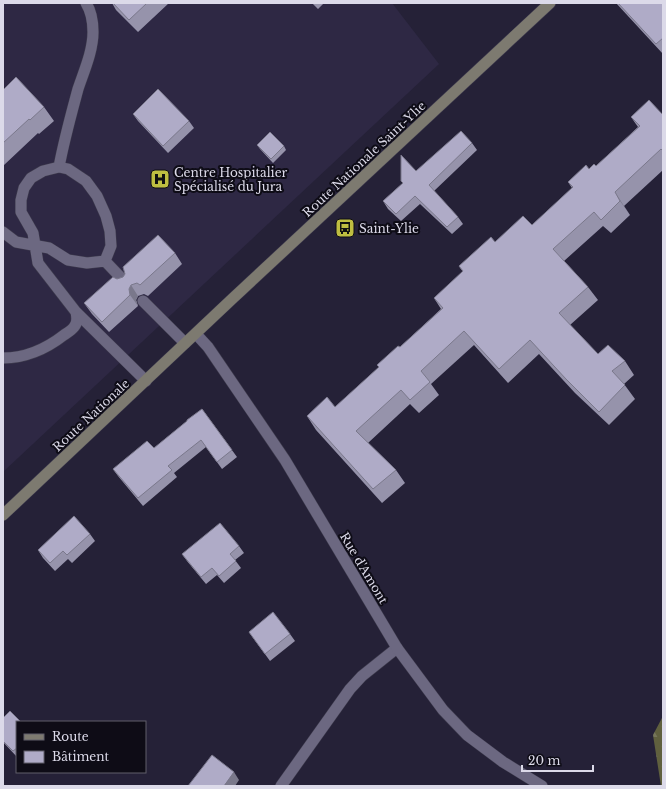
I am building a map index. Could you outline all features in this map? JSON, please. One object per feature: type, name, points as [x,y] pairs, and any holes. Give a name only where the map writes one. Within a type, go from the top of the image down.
[{"type":"main road","name":"Route Nationale Saint-Ylie","points":[[196,334],[550,3]]},
{"type":"main road","name":"Route Nationale","points":[[3,515],[196,334]]},
{"type":"street","points":[[59,167],[68,125],[92,46],[92,18],[86,3]]},
{"type":"street","points":[[105,261],[111,246],[110,231],[106,216],[97,196],[86,181],[68,169],[59,167],[43,171],[31,178],[24,188],[21,200],[21,212],[33,233],[38,263],[76,312],[146,381]]},
{"type":"street","points":[[3,232],[16,242],[49,248],[68,260],[87,263],[105,261]]},
{"type":"street","points":[[105,261],[126,283]]},
{"type":"street","points":[[143,301],[185,343]]},
{"type":"street","points":[[3,358],[16,358],[40,350],[57,340],[74,327],[77,320],[76,312]]},
{"type":"street","name":"Rue d'Amont","points":[[196,334],[212,353],[285,460],[397,648],[443,710],[467,735],[503,762],[542,786]]},
{"type":"street","points":[[281,786],[350,688],[362,676],[397,648]]},
{"type":"shaded area","name":"Centre Hospitalier Spécialisé du Jura","points":[[3,3],[392,3],[439,64],[3,472]]},
{"type":"green space","points":[[663,716],[663,786],[661,786],[653,735]]},
{"type":"building","points":[[113,3],[147,3],[129,20]]},
{"type":"building","points":[[618,3],[663,3],[663,38],[656,44]]},
{"type":"building","points":[[16,77],[44,107],[3,143],[3,90]]},
{"type":"building","points":[[158,89],[189,121],[163,146],[133,114]]},
{"type":"building","points":[[649,100],[663,115],[663,151],[661,149],[615,192],[620,201],[601,220],[594,212],[553,249],[588,287],[559,313],[598,354],[608,345],[625,361],[612,371],[625,385],[599,412],[530,340],[499,369],[464,331],[421,371],[430,382],[410,400],[401,390],[356,431],[396,470],[373,489],[307,416],[327,397],[335,407],[379,367],[377,365],[398,346],[400,347],[443,308],[434,298],[463,271],[459,266],[491,237],[495,242],[523,216],[532,225],[573,187],[568,182],[586,165],[589,169],[594,164],[596,166],[640,126],[631,117]]},
{"type":"building","points":[[461,131],[472,143],[429,185],[458,217],[447,227],[415,196],[396,214],[383,201],[403,183],[401,181],[401,155],[416,171]]},
{"type":"building","points":[[270,132],[284,146],[271,159],[257,145]]},
{"type":"building","points":[[158,235],[175,253],[140,285],[137,283],[131,285],[129,289],[130,295],[102,322],[84,303],[113,277],[117,279],[123,277],[125,274],[123,267]]},
{"type":"building","points":[[202,409],[232,450],[217,462],[201,440],[168,466],[172,470],[138,498],[113,469],[147,441],[154,448]]},
{"type":"building","points":[[74,516],[90,534],[67,555],[63,551],[50,563],[38,550]]},
{"type":"building","points":[[220,523],[239,546],[230,554],[236,561],[219,576],[212,568],[201,577],[182,554]]},
{"type":"building","points":[[273,612],[290,634],[265,654],[249,632]]},
{"type":"building","points":[[10,711],[20,721],[16,721],[16,749],[13,751],[3,741],[3,718]]},
{"type":"building","points":[[212,755],[234,772],[224,786],[188,786]]},
{"type":"place","name":"Centre Hospitalier Spécialisé du Jura","points":[[160,179]]},
{"type":"place","name":"Saint-Ylie","points":[[345,228]]}]
